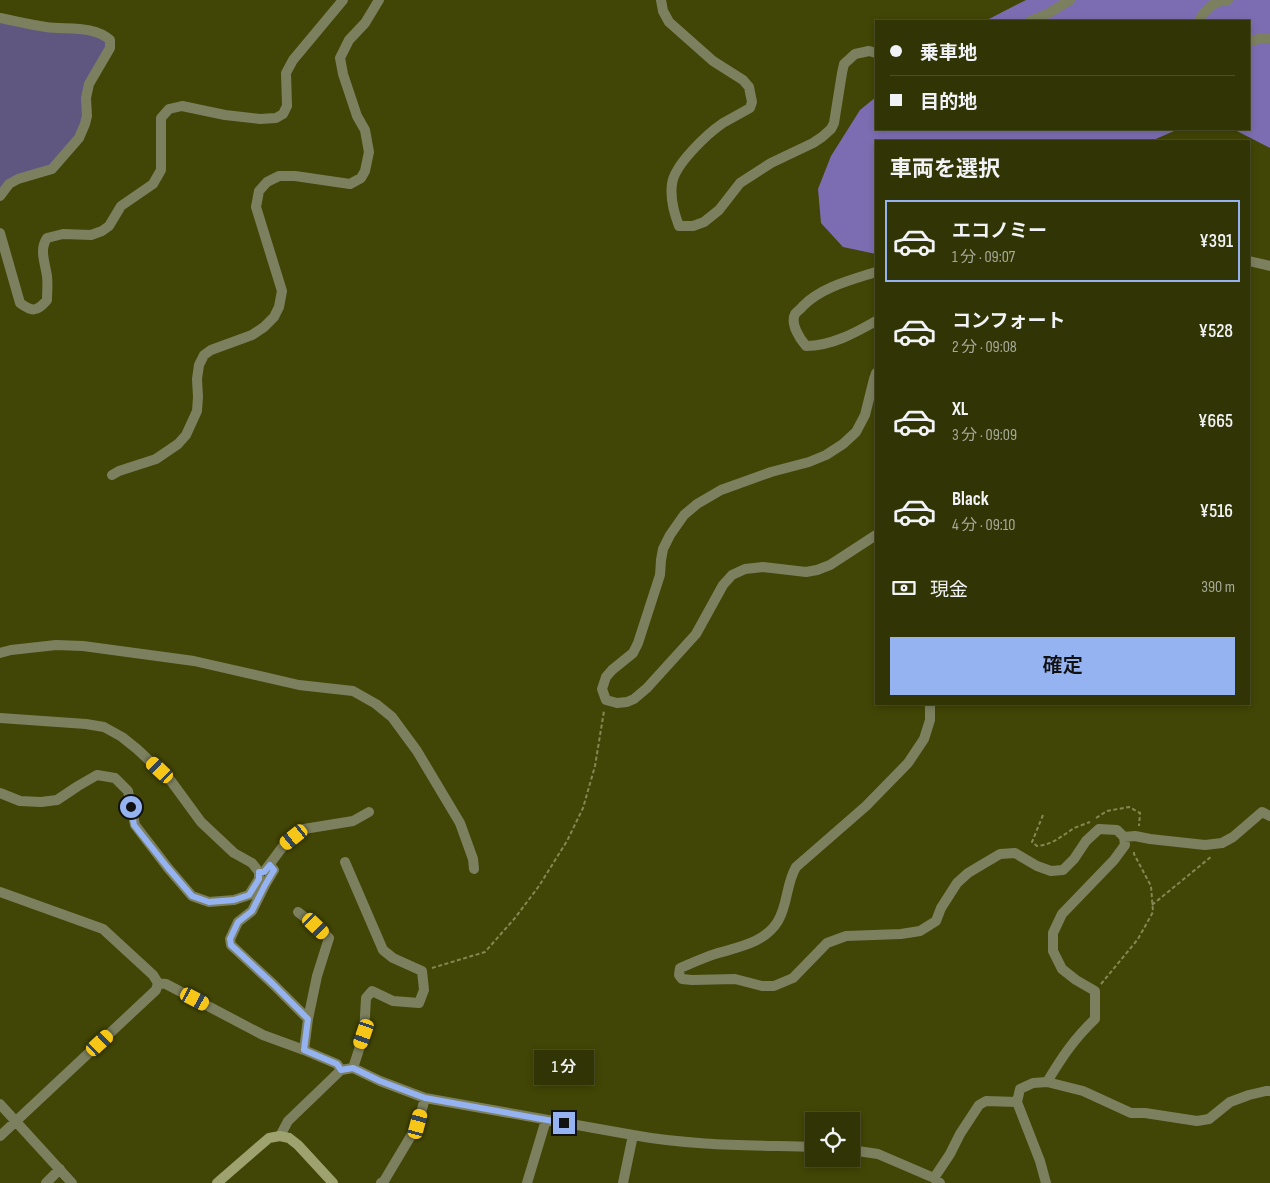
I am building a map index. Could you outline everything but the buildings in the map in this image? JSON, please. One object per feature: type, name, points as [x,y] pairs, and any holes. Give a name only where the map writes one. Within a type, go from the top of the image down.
[{"type":"main road","points":[[217,1183],[269,1138],[280,1136],[289,1138],[298,1145],[333,1183]]},
{"type":"street","points":[[0,233],[20,303],[33,310],[41,308],[47,300],[48,279],[42,251],[43,244],[47,238],[63,234],[91,235],[102,232],[109,226],[121,206],[153,184],[161,170],[161,118],[169,109],[182,106],[225,115],[260,119],[276,118],[283,114],[287,106],[286,73],[293,60],[343,0]]},
{"type":"street","points":[[112,475],[156,459],[178,444],[186,435],[197,411],[197,379],[199,365],[204,355],[211,350],[252,335],[274,317],[279,307],[282,292],[256,207],[259,191],[267,182],[279,176],[295,176],[350,184],[362,178],[369,152],[365,130],[357,116],[343,74],[340,58],[349,40],[365,23],[379,0]]},
{"type":"street","points":[[661,0],[663,11],[669,22],[714,62],[743,80],[749,87],[752,102],[750,108],[713,130],[677,169],[672,184],[673,210],[679,226],[694,226],[704,222],[719,210],[740,183],[771,163],[822,137],[831,129],[834,123],[844,64],[855,54],[869,51],[875,53]]},
{"type":"street","points":[[1032,20],[1049,13],[1070,0]]},
{"type":"street","points":[[1200,20],[1210,5],[1228,0]]},
{"type":"street","points":[[0,18],[46,27],[92,30],[105,35],[110,40],[110,48],[89,84],[86,98],[87,116],[79,138],[52,169],[14,181],[9,184],[0,196]]},
{"type":"street","points":[[1250,42],[1270,38]]},
{"type":"street","points":[[1250,261],[1270,266]]},
{"type":"street","points":[[875,272],[837,285],[811,298],[794,315],[794,322],[798,336],[806,346],[816,346],[845,337],[875,322]]},
{"type":"street","points":[[875,376],[865,415],[856,432],[843,444],[826,455],[809,462],[771,472],[721,490],[697,504],[684,515],[663,549],[660,575],[638,643],[633,653],[606,676],[602,689],[606,700],[617,703],[627,702],[634,699],[647,688],[696,634],[722,585],[732,575],[746,569],[763,568],[806,572],[817,570],[830,565],[875,536]]},
{"type":"street","points":[[0,652],[56,645],[83,646],[194,661],[299,685],[353,691],[376,704],[392,717],[417,751],[460,823],[473,859],[474,869]]},
{"type":"street","points":[[930,705],[930,720],[924,739],[908,763],[866,806],[796,866],[791,876],[786,904],[778,922],[769,932],[752,943],[714,954],[680,968],[679,975],[682,979],[734,979],[762,986],[774,986],[794,978],[827,943],[846,936],[901,934],[920,931],[936,921],[941,908],[957,883],[968,873],[1000,854],[1015,853],[1051,871],[1063,870],[1074,859],[1086,841],[1099,829],[1117,830],[1129,836],[1205,845],[1222,843],[1233,837],[1262,812],[1270,816]]},
{"type":"street","points":[[0,718],[86,724],[104,727],[122,737],[138,749],[171,780],[201,822],[234,853],[252,863],[259,872],[259,879],[249,895],[234,900],[209,902],[192,896],[134,825],[128,791],[115,778],[97,775],[57,800],[41,802],[20,801],[0,792]]},
{"type":"street","points":[[259,872],[264,872],[284,845],[304,829],[353,821],[369,812]]},
{"type":"street","points":[[1048,1082],[1061,1058],[1079,1034],[1095,1019],[1095,991],[1062,969],[1053,951],[1053,933],[1062,914],[1114,860],[1129,836]]},
{"type":"street","points":[[345,862],[383,950],[393,958],[422,971],[424,990],[419,1003],[393,1001],[372,991],[366,998],[364,1034],[353,1068]]},
{"type":"street","points":[[270,865],[274,870],[252,911],[238,922],[230,939],[231,945],[308,1019]]},
{"type":"street","points":[[0,892],[103,929],[153,975],[158,983],[156,990],[0,1136]]},
{"type":"street","points":[[298,912],[329,938],[317,976],[304,1050]]},
{"type":"street","points":[[158,983],[166,984],[262,1035],[337,1064],[341,1070]]},
{"type":"street","points":[[280,1136],[288,1120],[341,1070],[353,1068],[380,1081],[425,1098],[633,1136],[690,1143],[805,1148]]},
{"type":"street","points":[[1046,1183],[1040,1161],[1016,1102],[1020,1089],[1033,1083],[1048,1082],[1083,1091],[1131,1113],[1144,1113],[1196,1121],[1209,1119],[1230,1102],[1249,1095],[1270,1091]]},
{"type":"street","points":[[382,1183],[418,1124],[425,1098]]},
{"type":"street","points":[[860,1151],[878,1154],[933,1180],[960,1134],[980,1105],[986,1101],[1016,1102]]},
{"type":"street","points":[[0,1104],[72,1183]]},
{"type":"street","points":[[527,1183],[546,1120]]},
{"type":"street","points":[[623,1183],[633,1136]]},
{"type":"street","points":[[46,1183],[60,1170]]},
{"type":"path","points":[[422,971],[485,952],[515,918],[539,886],[567,841],[583,808],[595,766],[606,700]]},
{"type":"path","points":[[1044,815],[1032,842],[1037,846],[1046,845],[1075,828],[1094,820],[1107,811],[1129,807],[1140,813],[1140,824],[1129,836],[1134,854],[1150,886],[1153,912],[1138,938],[1095,991]]},
{"type":"path","points":[[1152,905],[1214,854]]},
{"type":"shaded area","points":[[1026,0],[1270,0],[1270,148],[1235,130],[1250,130],[1250,20],[987,20]]},
{"type":"shaded area","points":[[0,18],[92,30],[110,40],[89,84],[85,124],[52,169],[18,179],[0,195]]},
{"type":"shaded area","points":[[875,98],[875,130],[1177,130],[1153,140],[875,140],[875,254],[843,247],[821,223],[818,189],[831,156],[860,110]]},
{"type":"route","points":[[131,807],[134,825],[192,896],[209,902],[234,900],[249,895],[259,879],[259,872],[264,872],[270,865],[274,870],[252,911],[238,922],[230,939],[231,945],[308,1019],[304,1050],[337,1064],[341,1070],[353,1068],[380,1081],[425,1098],[564,1123]]}]
